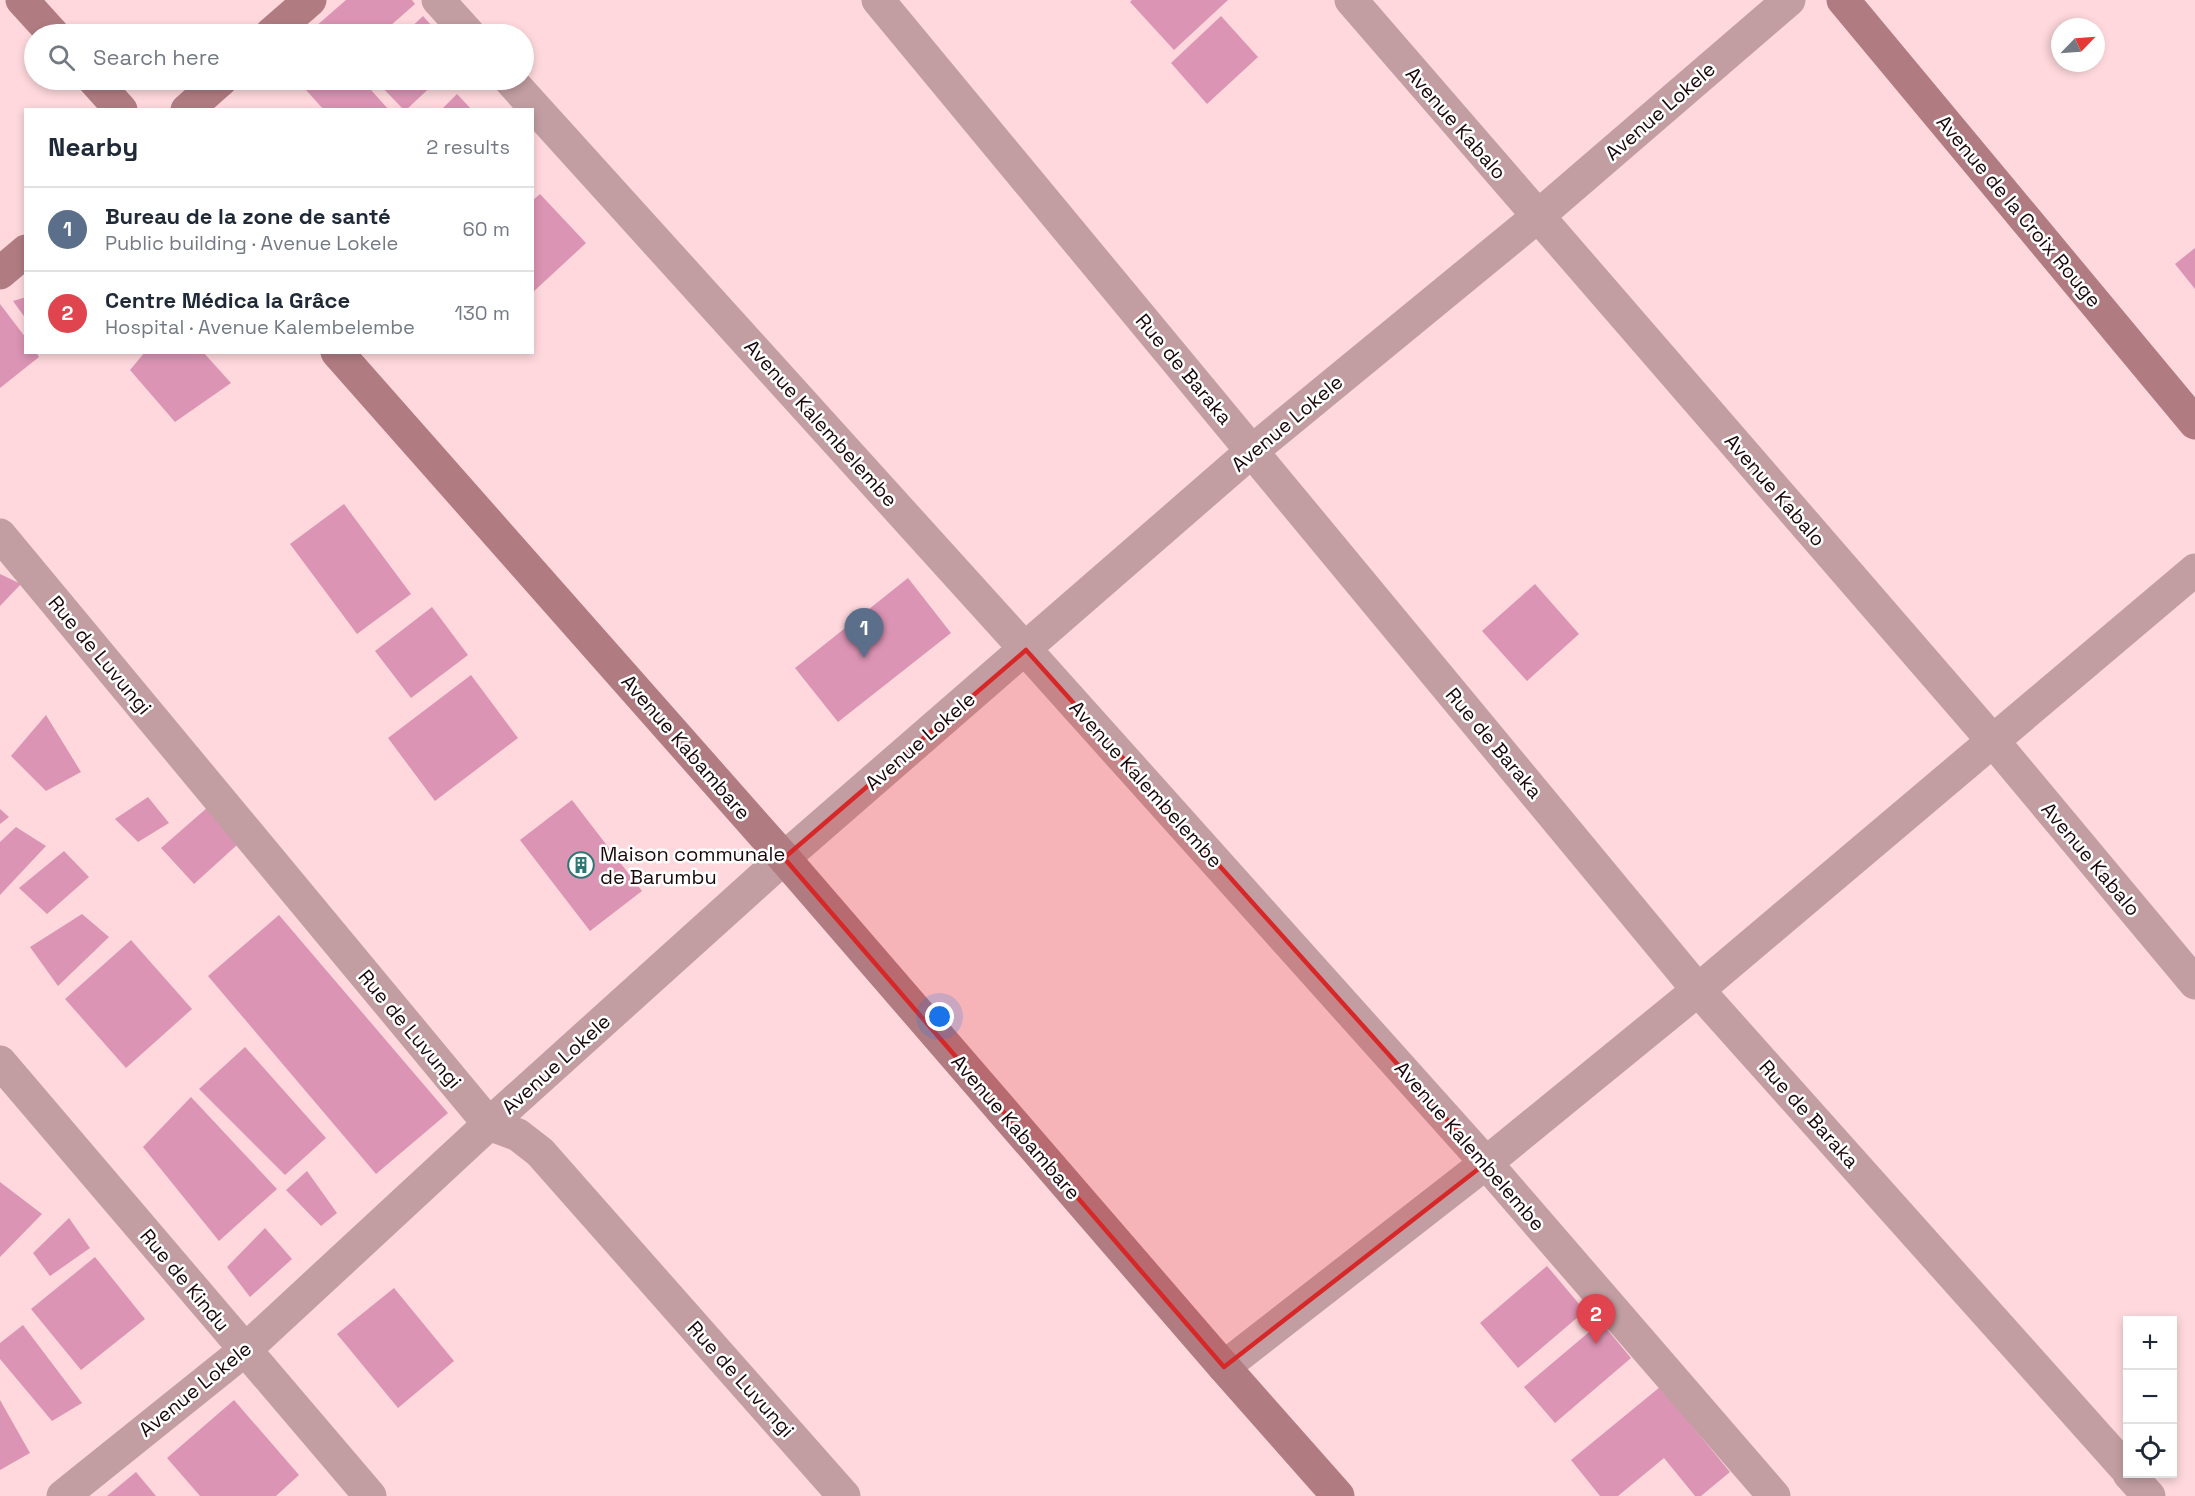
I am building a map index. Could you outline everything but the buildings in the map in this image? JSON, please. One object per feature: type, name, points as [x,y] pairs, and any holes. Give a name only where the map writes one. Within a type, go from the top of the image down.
[{"type":"main road","points":[[22,0],[44,24]]},
{"type":"main road","points":[[282,24],[310,0]]},
{"type":"main road","name":"Avenue de la Croix Rouge","points":[[1843,0],[2195,423]]},
{"type":"main road","points":[[103,90],[119,108]]},
{"type":"main road","points":[[189,108],[210,90]]},
{"type":"main road","points":[[0,273],[24,252]]},
{"type":"main road","name":"Avenue Kabambare","points":[[339,354],[784,858],[1338,1496]]},
{"type":"street","points":[[438,0],[460,24]]},
{"type":"street","name":"Rue de Baraka","points":[[878,0],[1698,990],[2123,1466]]},
{"type":"street","name":"Avenue Kabalo","points":[[1351,0],[1992,741],[2195,983]]},
{"type":"street","name":"Avenue Lokele","points":[[63,1496],[245,1350],[489,1124],[784,858],[1026,650],[1252,451],[1537,217],[1789,0]]},
{"type":"street","name":"Avenue Kalembelembe","points":[[519,90],[1486,1163],[1774,1496]]},
{"type":"street","name":"Rue de Luvungi","points":[[0,535],[489,1124],[518,1135],[540,1152],[844,1496]]},
{"type":"street","points":[[1224,1367],[1486,1163],[1698,990],[2195,570]]},
{"type":"street","name":"Rue de Kindu","points":[[0,1062],[370,1496]]},
{"type":"street","name":"Rue de Baraka","points":[[2134,1478],[2150,1496]]},
{"type":"highlighted area","points":[[1026,650],[1486,1163],[1224,1367],[784,858]]},
{"type":"place","name":"Bureau de la zone de santé","points":[[864,658]]},
{"type":"place","name":"Maison communale de Barumbu","points":[[581,865]]},
{"type":"place","name":"Centre Médica la Grâce","points":[[1596,1344]]}]
